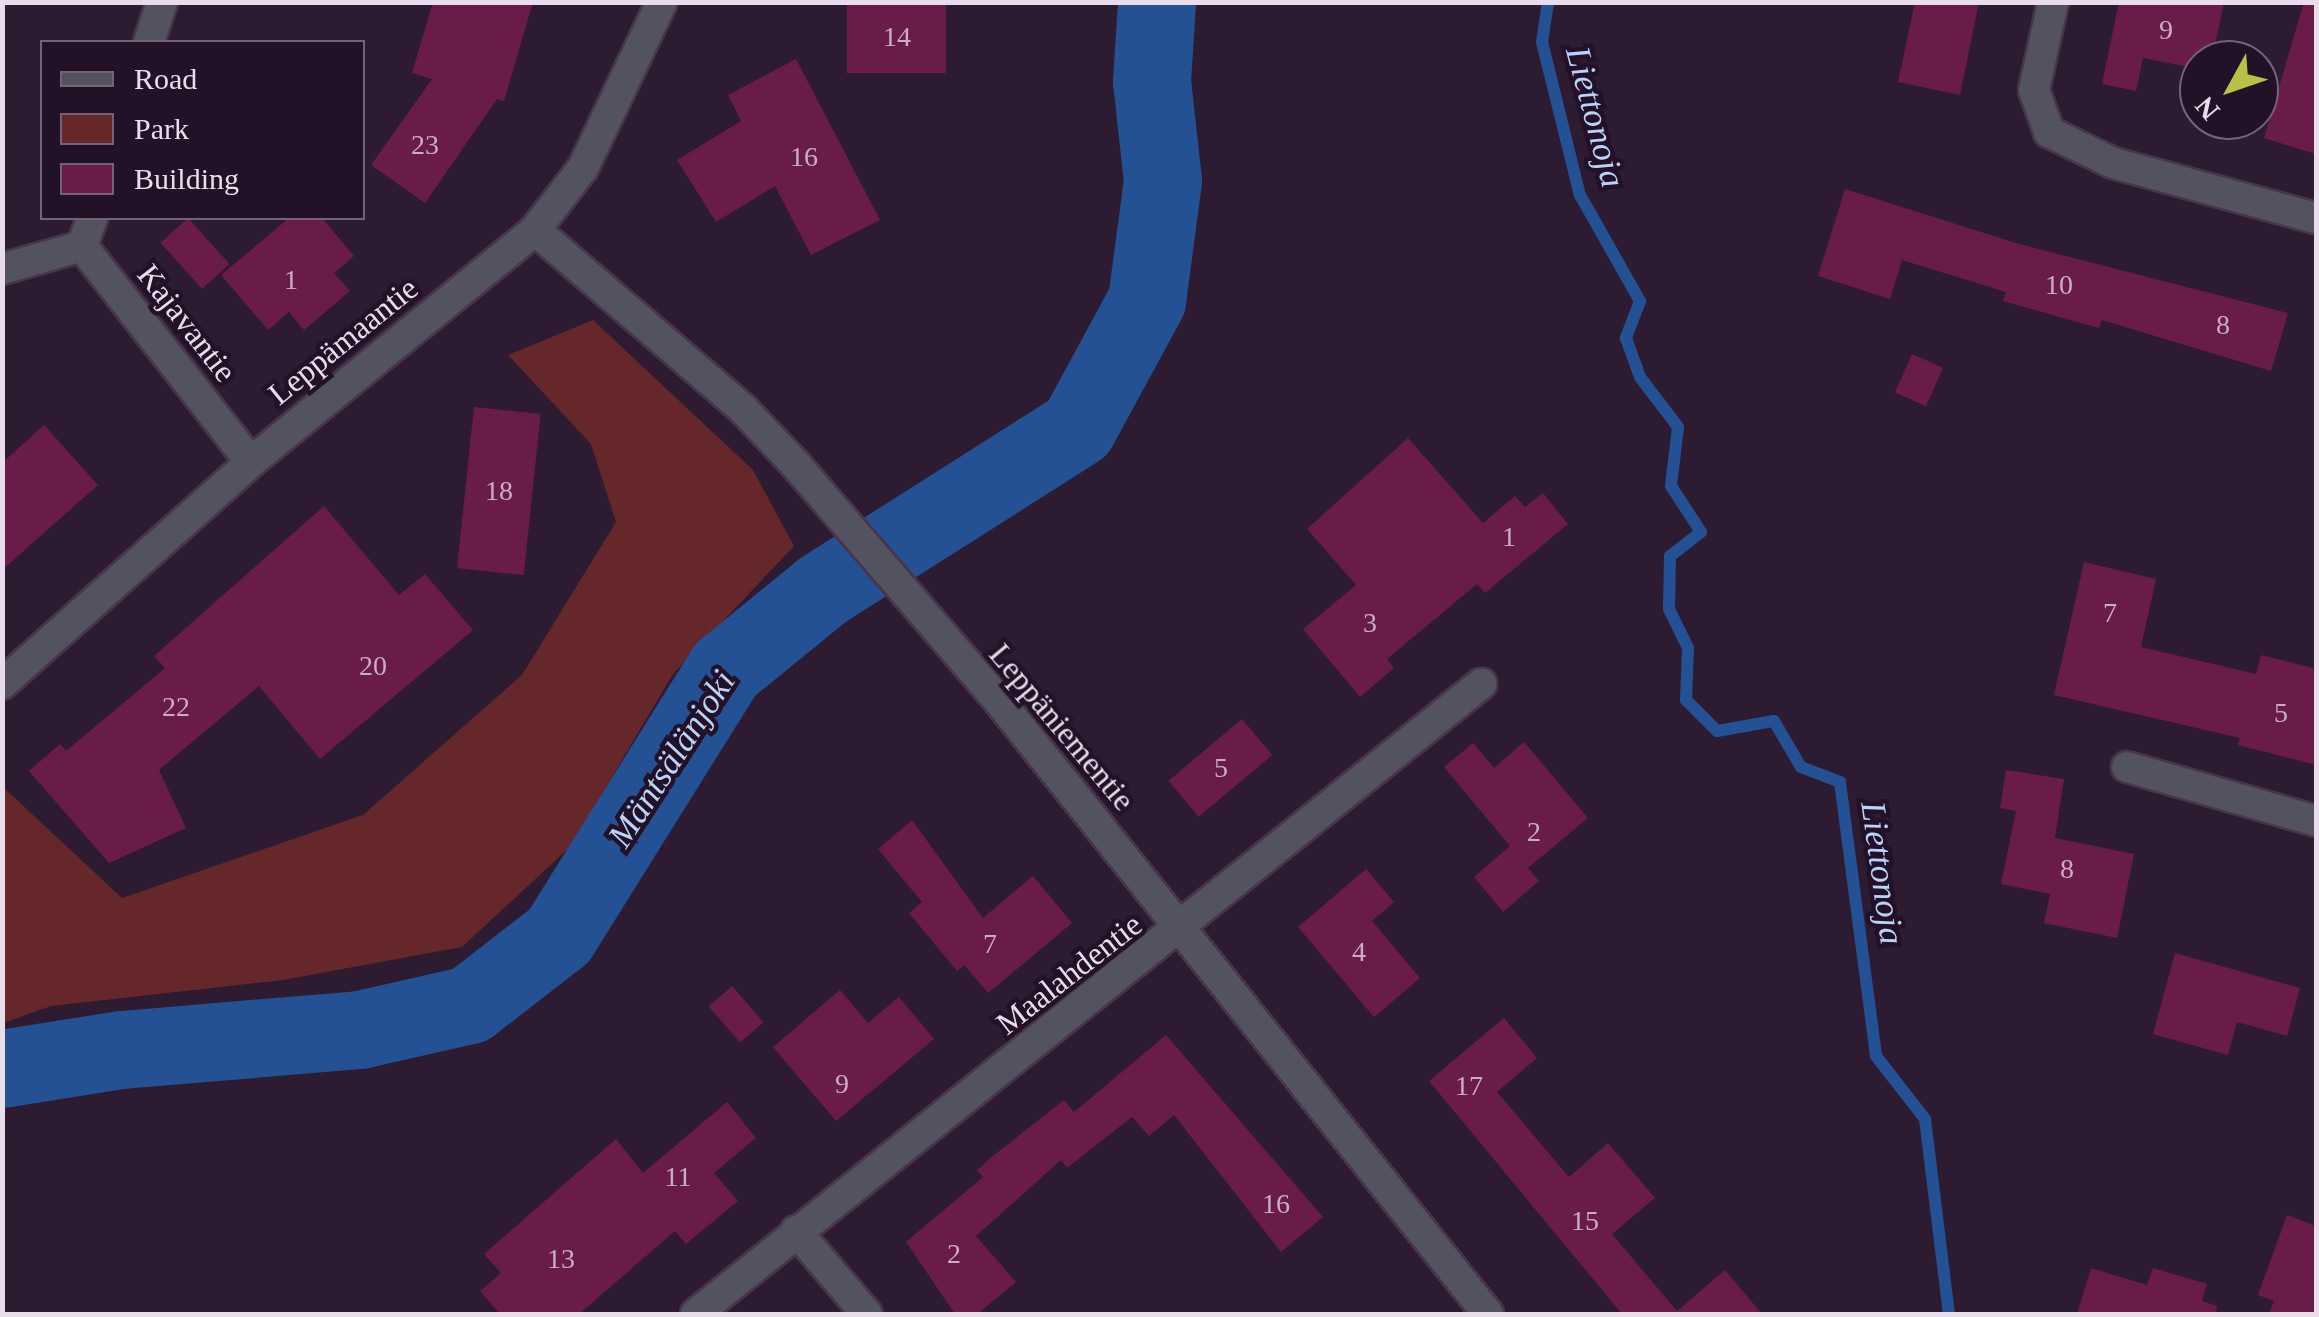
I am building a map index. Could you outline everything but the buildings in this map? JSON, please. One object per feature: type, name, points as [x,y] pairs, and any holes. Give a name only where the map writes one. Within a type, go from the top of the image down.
[{"type":"street","points":[[150,40],[162,2]]},
{"type":"street","name":"Leppämaantie","points":[[2,684],[252,462],[534,230],[583,168],[662,2]]},
{"type":"street","points":[[2053,2],[2034,90],[2049,132],[2113,162],[2316,218]]},
{"type":"street","name":"Leppäniementie","points":[[534,230],[742,408],[796,465],[1184,930],[1488,1314]]},
{"type":"street","name":"Kajavantie","points":[[2,269],[87,232],[252,462]]},
{"type":"street","name":"Maalahdentie","points":[[696,1314],[796,1231],[1184,930],[1481,684]]},
{"type":"street","points":[[2127,767],[2316,821]]},
{"type":"street","points":[[796,1231],[867,1314]]},
{"type":"green space","points":[[593,320],[753,470],[794,546],[673,674],[571,846],[462,947],[283,980],[51,1006],[3,1023],[3,787],[122,898],[363,815],[522,675],[616,522],[591,444],[508,355]]},
{"type":"waterway","name":"Mäntsälänjoki","points":[[2,1069],[122,1050],[360,1030],[470,1005],[559,936],[725,670],[823,590],[1078,428],[1147,301],[1163,181],[1152,82],[1157,2]]},
{"type":"waterway","name":"Liettonoja","points":[[1548,2],[1542,42],[1580,195],[1640,301],[1626,338],[1640,377],[1678,427],[1671,486],[1701,532],[1670,556],[1669,609],[1688,648],[1686,700],[1717,731],[1774,721],[1801,767],[1840,782],[1876,1056],[1925,1119],[1949,1314]]}]
